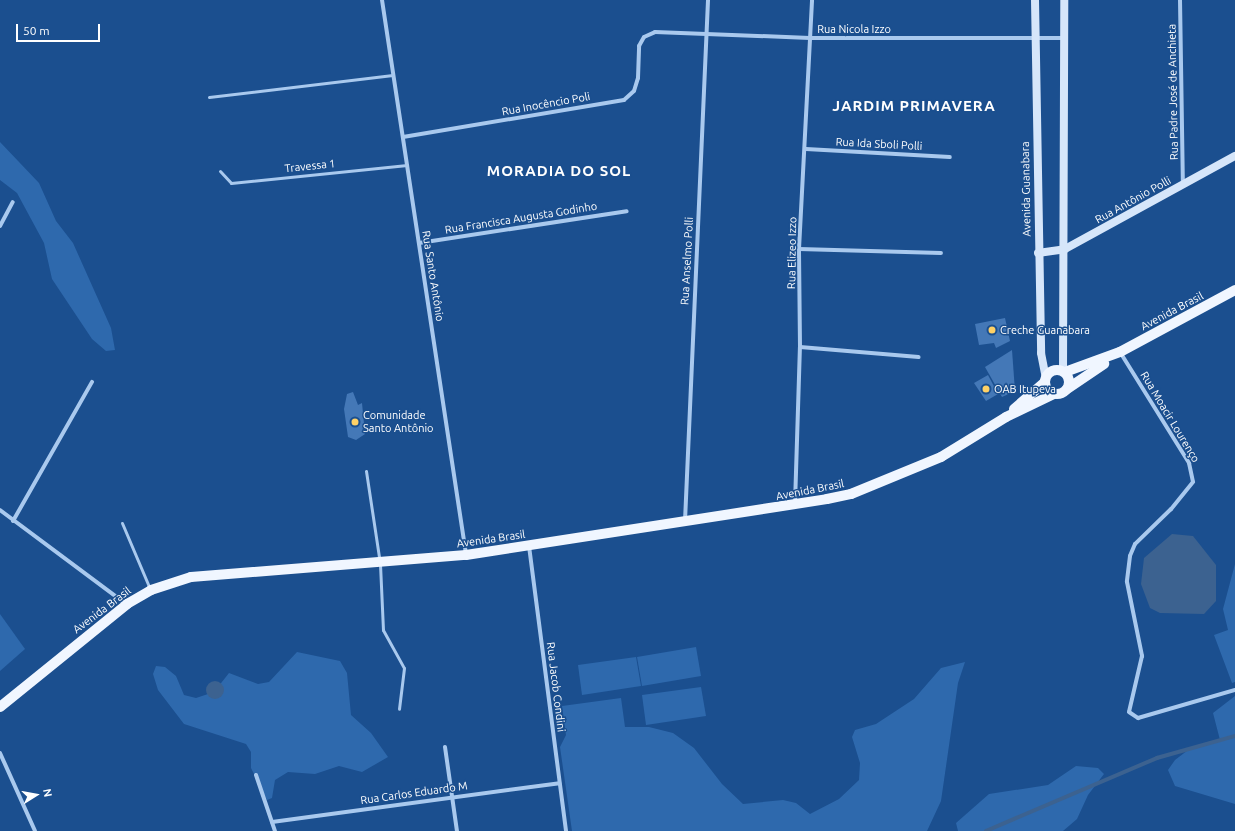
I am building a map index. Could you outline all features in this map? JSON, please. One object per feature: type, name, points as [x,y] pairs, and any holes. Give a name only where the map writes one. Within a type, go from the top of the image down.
[{"type":"main road","name":"Avenida Guanabara","points":[[1035,0],[1038,253],[1041,353],[1045,380]]},
{"type":"main road","points":[[1064,0],[1066,249],[1064,372],[1069,381],[1067,389]]},
{"type":"main road","name":"Rua Antônio Polli","points":[[1038,253],[1066,249],[1235,156]]},
{"type":"main road","name":"Avenida Brasil","points":[[0,707],[127,604],[151,590],[191,577],[380,564],[466,555],[795,506],[851,494],[941,457],[1006,417],[1067,389],[1120,352],[1235,290]]},
{"type":"main road","name":"Avenida Brasil","points":[[1006,417],[1045,380],[1052,370],[1064,372],[1120,352]]},
{"type":"main road","points":[[1045,380],[1054,394]]},
{"type":"street","name":"Rua Santo Antônio","points":[[382,0],[466,555]]},
{"type":"street","name":"Rua Anselmo Polli","points":[[685,523],[708,0]]},
{"type":"street","name":"Rua Elizeo Izzo","points":[[795,506],[800,347],[799,249],[806,149],[812,0]]},
{"type":"street","name":"Rua Padre José de Anchieta","points":[[1180,0],[1183,185]]},
{"type":"street","name":"Rua Nicola Izzo","points":[[644,37],[655,32],[706,32],[810,38],[1035,40],[1064,38]]},
{"type":"street","name":"Rua Inocêncio Poli","points":[[402,137],[624,100],[634,91],[638,78],[639,46],[644,37]]},
{"type":"street","name":"Rua Ida Sboli Polli","points":[[806,149],[950,157]]},
{"type":"street","points":[[0,226],[13,202]]},
{"type":"street","name":"Rua Francisca Augusta Godinho","points":[[419,243],[627,211]]},
{"type":"street","points":[[799,249],[941,253]]},
{"type":"street","points":[[800,347],[919,357]]},
{"type":"street","name":"Rua Moacir Lourenço","points":[[1120,352],[1189,463],[1193,482],[1171,510],[1135,544],[1130,556],[1127,582],[1142,656],[1128,712],[1138,718],[1235,690]]},
{"type":"street","points":[[12,521],[92,382]]},
{"type":"street","points":[[0,510],[12,521],[127,604]]},
{"type":"street","name":"Rua Jacob Condini","points":[[529,546],[566,831]]},
{"type":"street","points":[[445,747],[457,831]]},
{"type":"street","points":[[0,753],[35,831]]},
{"type":"street","points":[[256,775],[275,831]]},
{"type":"street","name":"Rua Carlos Eduardo M","points":[[272,822],[559,782]]},
{"type":"lane","points":[[209,97],[393,75]]},
{"type":"lane","name":"Travessa 1","points":[[220,171],[231,183],[407,165]]},
{"type":"lane","points":[[366,471],[380,564],[385,638],[400,656],[404,668],[399,709]]},
{"type":"lane","points":[[122,523],[151,590]]},
{"type":"shaded area","points":[[0,142],[39,183],[56,221],[73,243],[111,328],[115,350],[106,351],[92,339],[52,279],[44,243],[17,193],[0,180]]},
{"type":"shaded area","points":[[1172,534],[1193,536],[1216,565],[1216,601],[1204,614],[1160,613],[1150,608],[1141,584],[1144,558]]},
{"type":"shaded area","points":[[1235,564],[1235,682],[1232,683],[1214,635],[1228,630],[1223,609]]},
{"type":"shaded area","points":[[0,614],[25,649],[0,671]]},
{"type":"shaded area","points":[[696,647],[701,676],[642,686],[637,657]]},
{"type":"shaded area","points":[[297,652],[340,661],[347,673],[351,715],[371,733],[388,757],[362,772],[339,766],[315,774],[288,772],[275,780],[272,798],[267,800],[251,768],[251,752],[246,744],[184,724],[158,690],[153,674],[156,666],[165,667],[176,676],[184,695],[196,698],[214,692],[229,673],[258,684],[269,682]]},
{"type":"shaded area","points":[[636,657],[641,686],[582,695],[578,665]]},
{"type":"shaded area","points":[[965,662],[958,683],[941,801],[927,831],[572,831],[560,747],[566,735],[562,706],[621,698],[625,727],[649,727],[673,733],[694,748],[722,784],[743,804],[783,800],[796,803],[810,814],[839,799],[859,780],[860,763],[852,737],[855,730],[876,724],[914,699],[941,668]]},
{"type":"shaded area","points":[[215,681],[221,684],[224,690],[221,696],[215,699],[209,696],[206,690],[209,684]]},
{"type":"shaded area","points":[[701,687],[706,716],[646,725],[642,695]]},
{"type":"shaded area","points":[[1235,696],[1235,804],[1175,786],[1168,770],[1175,760],[1192,747],[1220,740],[1213,713]]},
{"type":"shaded area","points":[[1076,766],[1098,768],[1104,774],[1088,795],[1077,819],[1063,831],[958,831],[956,823],[989,794],[1048,785]]},
{"type":"building","name":"Creche Guanabara","points":[[1005,318],[1010,341],[996,348],[994,343],[979,345],[975,324]]},
{"type":"building","points":[[1012,350],[1015,391],[1002,397],[985,367]]},
{"type":"building","name":"OAB Itupeva","points":[[988,375],[998,394],[986,401],[974,383]]},
{"type":"building","name":"Comunidade Santo Antônio","points":[[353,392],[358,405],[362,403],[365,434],[356,440],[348,437],[344,409],[347,394]]},
{"type":"waterway","points":[[986,831],[1157,758],[1235,736]]},
{"type":"place","name":"Creche Guanabara","points":[[992,330]]},
{"type":"place","name":"OAB Itupeva","points":[[986,389]]},
{"type":"place","name":"Comunidade Santo Antônio","points":[[355,422]]},
{"type":"district","name":"JARDIM PRIMAVERA","points":[[914,106]]},
{"type":"district","name":"MORADIA DO SOL","points":[[559,171]]}]
